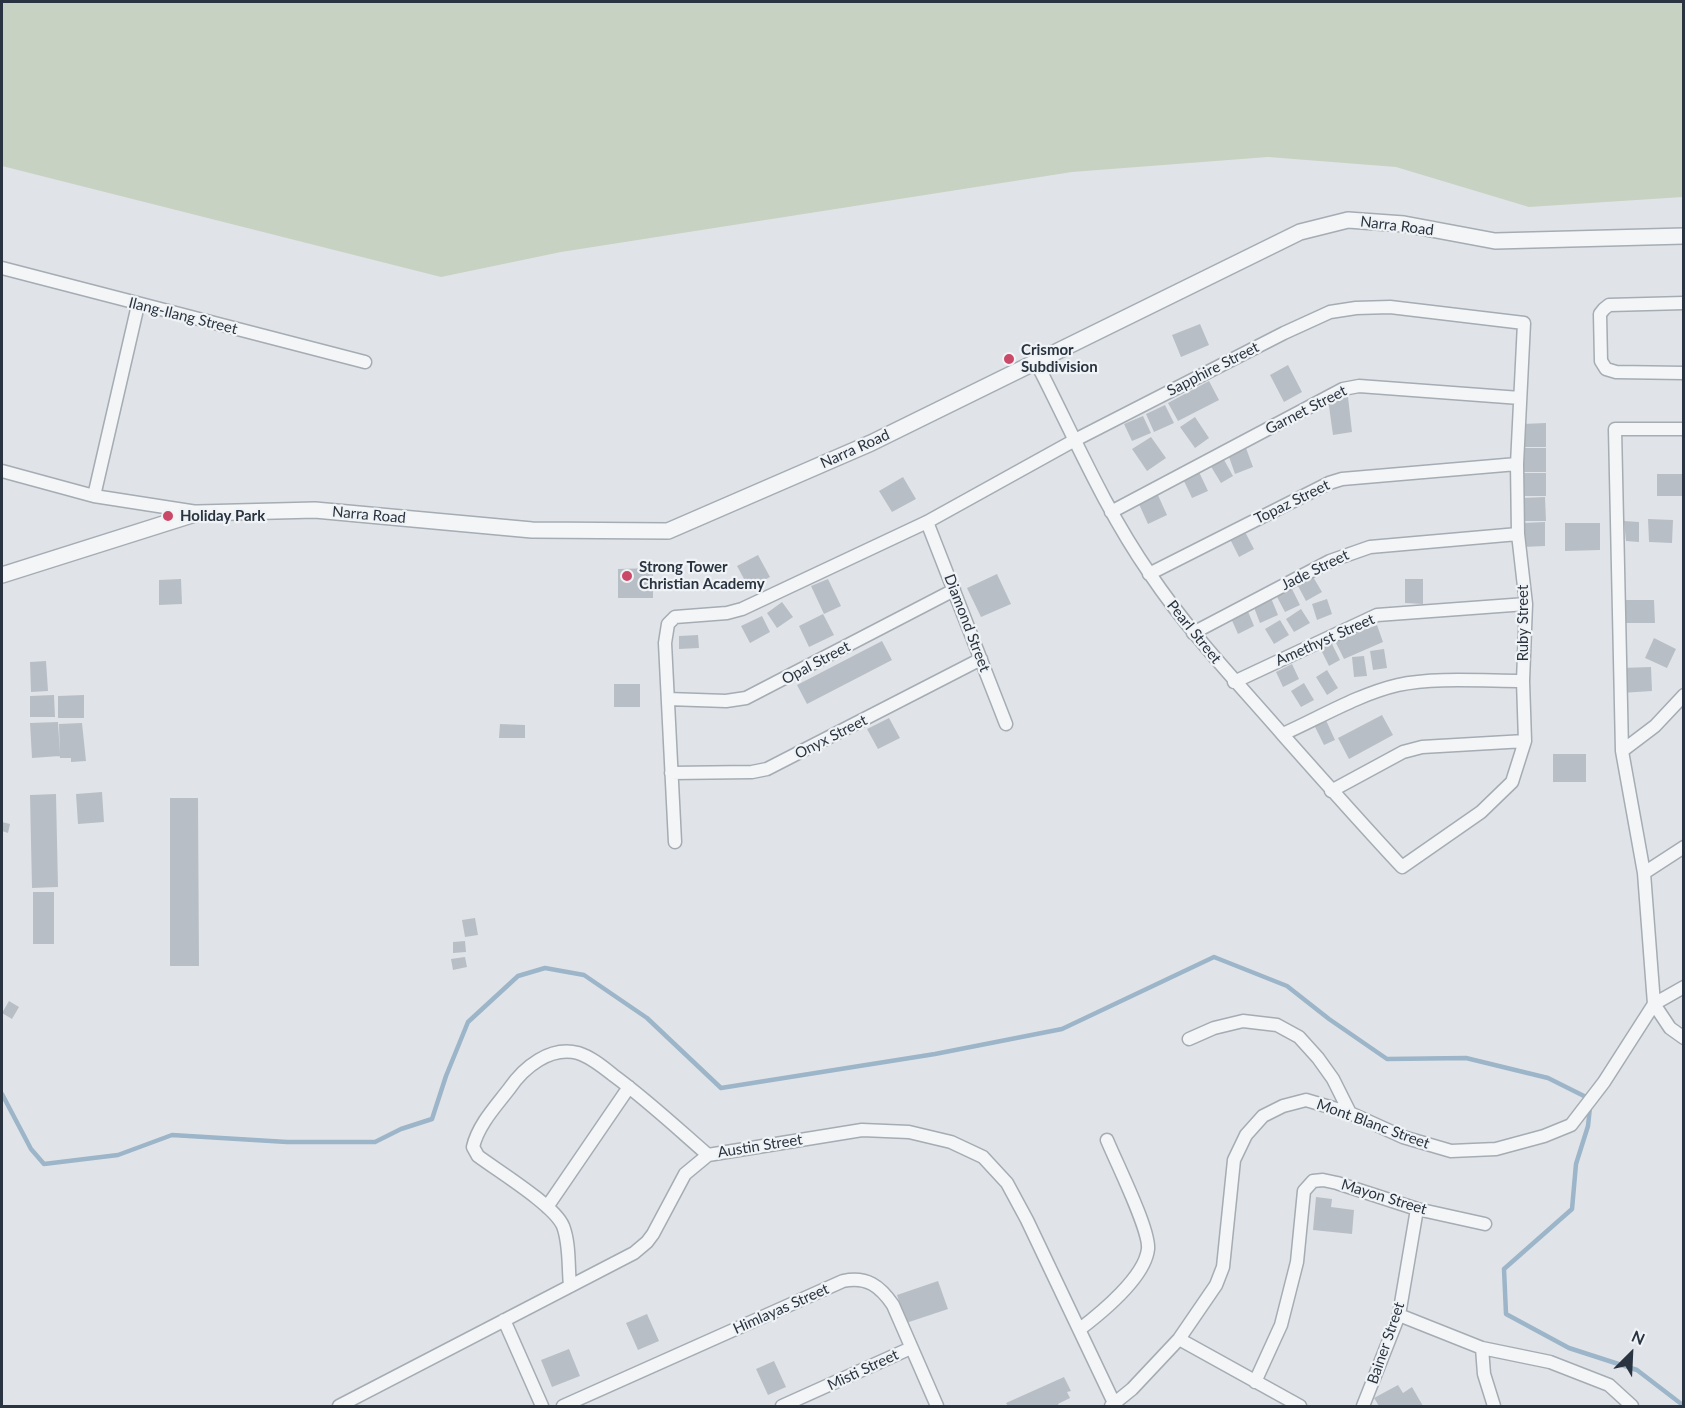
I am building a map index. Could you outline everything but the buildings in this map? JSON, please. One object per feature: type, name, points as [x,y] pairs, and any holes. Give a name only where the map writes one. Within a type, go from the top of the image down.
[{"type":"street","name":"Narra Road","points":[[2,575],[198,513],[315,510],[532,530],[668,531],[871,443],[1300,232],[1348,220],[1404,224],[1495,241],[1683,236]]},
{"type":"street","name":"Ilang-Ilang Street","points":[[2,268],[365,362]]},
{"type":"street","points":[[1683,303],[1609,305],[1600,314],[1601,361],[1606,369],[1616,372],[1683,373]]},
{"type":"street","points":[[94,496],[138,305]]},
{"type":"street","name":"Sapphire Street","points":[[668,699],[665,634],[668,624],[675,618],[727,613],[742,609],[927,522],[1075,440],[1284,333],[1330,312],[1356,308],[1390,307],[1524,323]]},
{"type":"street","name":"Ruby Street","points":[[1402,867],[1481,812],[1512,782],[1526,741],[1523,681],[1526,604],[1518,534],[1517,464],[1524,323]]},
{"type":"street","name":"Pearl Street","points":[[1036,362],[1111,512],[1149,574],[1193,633],[1234,682],[1402,867]]},
{"type":"street","name":"Garnet Street","points":[[1111,512],[1343,390],[1359,386],[1520,398]]},
{"type":"street","points":[[1683,429],[1615,429],[1622,751],[1644,873],[1654,1004],[1670,1028],[1683,1038]]},
{"type":"street","name":"Topaz Street","points":[[1149,574],[1329,483],[1342,479],[1517,464]]},
{"type":"street","points":[[3,471],[94,496],[198,513]]},
{"type":"street","name":"Diamond Street","points":[[927,522],[1006,724]]},
{"type":"street","name":"Jade Street","points":[[1193,633],[1330,561],[1355,551],[1370,547],[1518,534]]},
{"type":"street","name":"Opal Street","points":[[668,699],[726,701],[746,698],[954,590]]},
{"type":"street","name":"Amethyst Street","points":[[1234,682],[1377,615],[1526,604]]},
{"type":"street","name":"Onyx Street","points":[[671,773],[752,772],[767,769],[981,659]]},
{"type":"street","points":[[1283,734],[1378,691],[1400,685],[1426,682],[1523,681]]},
{"type":"street","points":[[1622,751],[1655,726],[1683,695]]},
{"type":"street","points":[[668,699],[675,842]]},
{"type":"street","points":[[1331,791],[1403,752],[1422,747],[1526,741]]},
{"type":"street","points":[[1644,873],[1683,848]]},
{"type":"street","name":"Mont Blanc Street","points":[[1112,1405],[1132,1389],[1179,1339],[1216,1286],[1223,1267],[1234,1160],[1246,1135],[1263,1116],[1284,1106],[1306,1100],[1350,1113],[1403,1137],[1451,1151],[1496,1149],[1544,1136],[1571,1125],[1604,1082],[1654,1004],[1683,987]]},
{"type":"street","points":[[1189,1039],[1214,1028],[1243,1021],[1276,1025],[1299,1037],[1318,1058],[1333,1079],[1350,1113]]},
{"type":"street","points":[[570,1286],[565,1232],[562,1223],[548,1207],[478,1156],[473,1147],[480,1129],[519,1074],[531,1064],[561,1052],[578,1053],[596,1061],[708,1155]]},
{"type":"street","points":[[548,1207],[629,1087]]},
{"type":"street","name":"Austin Street","points":[[339,1407],[634,1253],[647,1242],[686,1174],[708,1155],[862,1130],[909,1132],[951,1142],[983,1157],[1007,1183],[1080,1329],[1112,1405]]},
{"type":"street","points":[[1080,1329],[1101,1312],[1134,1277],[1144,1263],[1148,1248],[1145,1231],[1107,1140]]},
{"type":"street","name":"Mayon Street","points":[[1255,1382],[1281,1325],[1297,1262],[1304,1191],[1313,1181],[1337,1183],[1417,1209],[1485,1224]]},
{"type":"street","name":"Bainer Street","points":[[1363,1407],[1399,1315],[1417,1209]]},
{"type":"street","name":"Himlayas Street","points":[[563,1407],[843,1281],[855,1279],[868,1281],[883,1290],[893,1305],[937,1407]]},
{"type":"street","points":[[1399,1315],[1482,1348],[1550,1362],[1609,1385],[1632,1407]]},
{"type":"street","points":[[504,1320],[542,1407]]},
{"type":"street","points":[[1179,1339],[1300,1407]]},
{"type":"street","name":"Misti Street","points":[[782,1407],[911,1348]]},
{"type":"street","points":[[1482,1348],[1484,1374],[1494,1407]]},
{"type":"green space","points":[[2,2],[1683,2],[1683,197],[1529,207],[1396,167],[1268,157],[1072,172],[561,252],[441,277],[2,166]]},
{"type":"waterway","points":[[2,1094],[31,1149],[44,1164],[118,1155],[172,1135],[287,1142],[375,1142],[401,1129],[432,1119],[446,1076],[468,1022],[518,976],[545,968],[584,975],[647,1018],[721,1088],[935,1054],[1062,1029],[1214,957],[1287,986],[1329,1019],[1387,1059],[1466,1058],[1548,1078],[1590,1099]]},
{"type":"waterway","points":[[1590,1107],[1588,1126],[1576,1164],[1572,1209],[1504,1269],[1506,1314],[1569,1348],[1637,1370],[1684,1406]]},
{"type":"place","name":"Crismor Subdivision","points":[[1009,359]]},
{"type":"place","name":"Holiday Park","points":[[168,516]]},
{"type":"place","name":"Strong Tower Christian Academy","points":[[627,576]]}]
